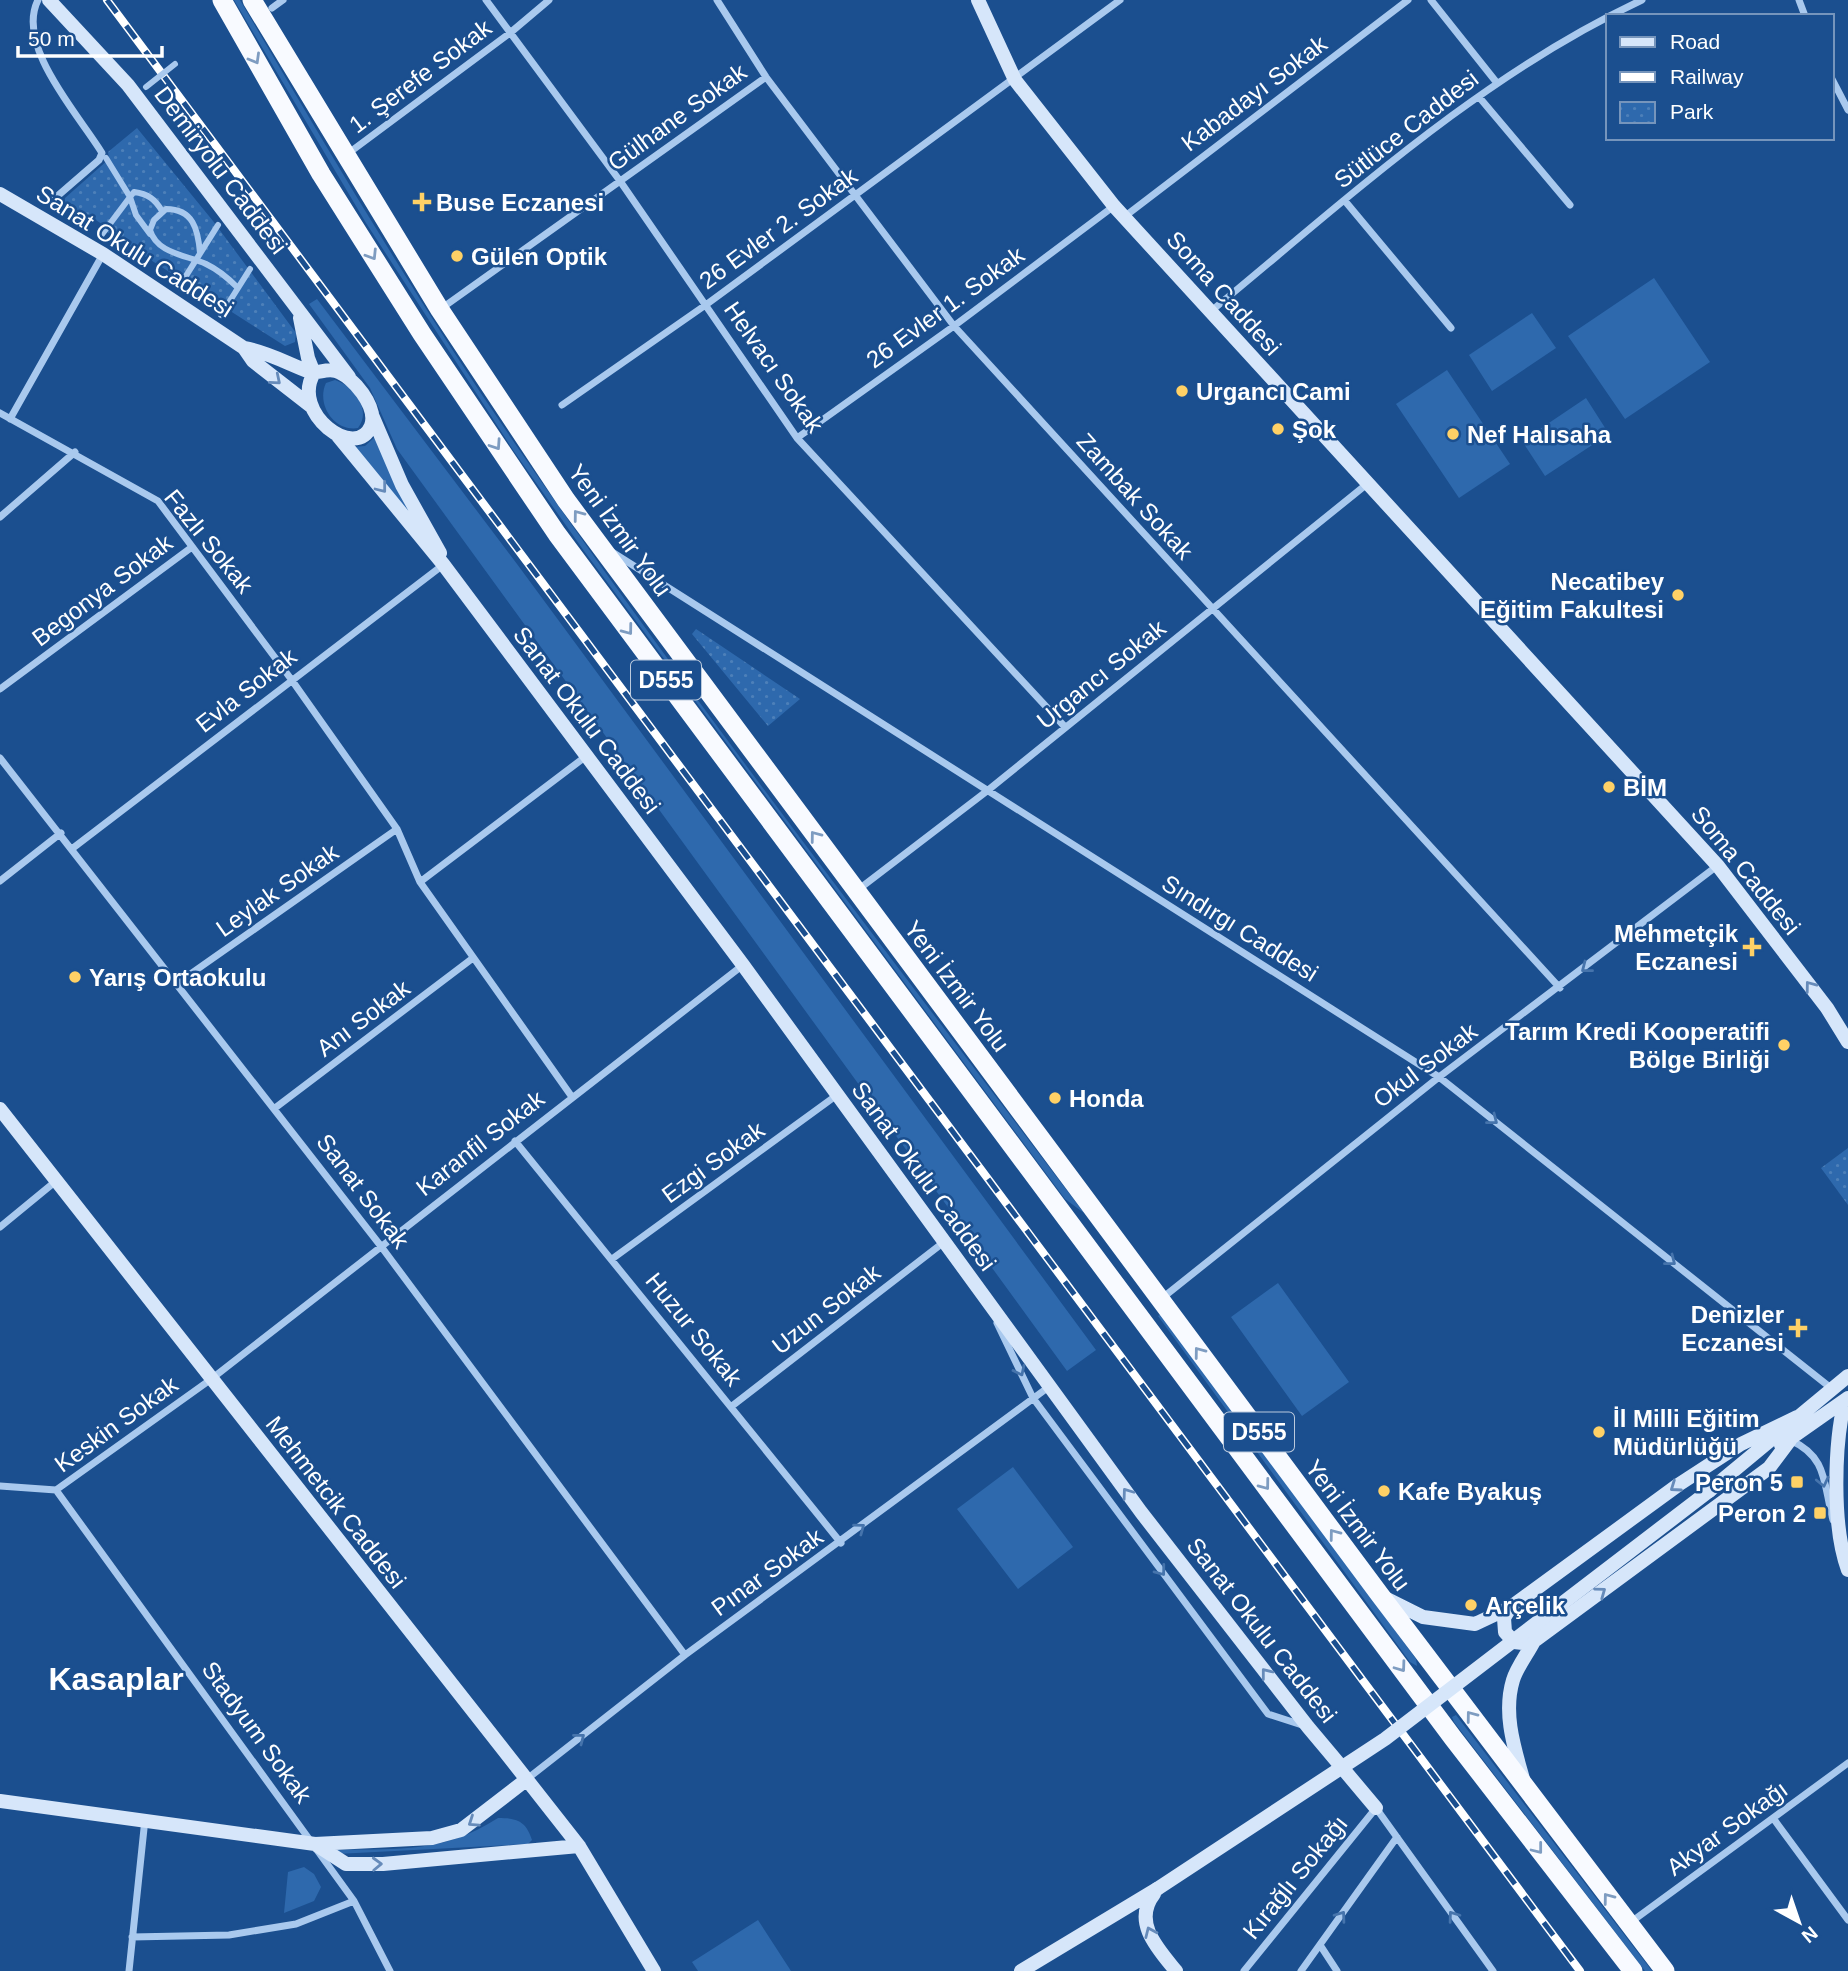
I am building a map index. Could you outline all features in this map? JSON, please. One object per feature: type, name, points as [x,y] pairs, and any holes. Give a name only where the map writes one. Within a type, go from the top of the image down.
[{"type":"highway","name":"Yeni İzmir Yolu","points":[[222,0],[321,174],[422,334],[557,534],[1453,1738],[1633,1971]]},
{"type":"highway","name":"Yeni İzmir Yolu","points":[[252,0],[440,310],[598,543],[1380,1595],[1665,1971]]},
{"type":"highway","points":[[1139,1316],[1160,1300]]},
{"type":"main road","name":"Demiryolu Caddesi","points":[[49,0],[128,85],[349,377]]},
{"type":"main road","name":"Soma Caddesi","points":[[978,0],[1015,80],[1119,211],[1718,866],[1827,1008],[1848,1042]]},
{"type":"main road","name":"Sanat Okulu Caddesi","points":[[0,194],[103,254],[244,348]]},
{"type":"main road","points":[[296,308],[314,373],[307,390],[312,407]]},
{"type":"main road","points":[[287,362],[301,359],[308,347]]},
{"type":"main road","points":[[244,348],[264,352],[314,373],[324,369],[333,370],[349,377],[372,415],[412,505],[438,545],[443,564]]},
{"type":"main road","points":[[244,348],[253,361],[312,407],[443,564]]},
{"type":"main road","points":[[338,436],[350,439],[365,434],[372,424],[372,415]]},
{"type":"main road","name":"Sanat Okulu Caddesi","points":[[443,564],[743,965],[1141,1512],[1308,1727],[1376,1808]]},
{"type":"main road","name":"Mehmetcik Caddesi","points":[[0,1109],[210,1380],[579,1846],[630,1927],[652,1971]]},
{"type":"main road","points":[[1021,1971],[1157,1889],[1385,1739],[1709,1491],[1848,1376]]},
{"type":"main road","points":[[1709,1491],[1790,1440],[1847,1399]]},
{"type":"main road","points":[[1847,1399],[1837,1431],[1840,1538],[1848,1570]]},
{"type":"main road","points":[[1380,1595],[1423,1617],[1475,1624],[1511,1606],[1678,1485],[1741,1444],[1797,1417]]},
{"type":"main road","points":[[1527,1790],[1511,1737],[1509,1707],[1513,1679],[1534,1640],[1769,1468],[1790,1440]]},
{"type":"main road","points":[[1511,1606],[1504,1618],[1504,1632],[1514,1642],[1534,1640]]},
{"type":"main road","points":[[0,1801],[314,1844],[432,1838],[451,1832],[498,1804],[526,1780]]},
{"type":"main road","points":[[314,1844],[346,1864],[383,1864],[579,1846]]},
{"type":"main road","points":[[1157,1889],[1146,1907],[1148,1932],[1176,1971]]},
{"type":"street","points":[[38,0],[32,19],[42,58],[59,92],[102,153],[99,160],[54,199]]},
{"type":"street","points":[[272,8],[283,0]]},
{"type":"street","name":"Helvacı Sokak","points":[[486,0],[620,181],[797,438],[1065,727]]},
{"type":"street","name":"1. Şerefe Sokak","points":[[345,155],[510,33],[549,0]]},
{"type":"street","name":"Zambak Sokak","points":[[717,0],[766,77],[853,196],[954,326],[1560,988]]},
{"type":"street","name":"26 Evler 2. Sokak","points":[[562,405],[707,304],[1015,80],[1120,0]]},
{"type":"street","name":"Kabadayı Sokak","points":[[1119,211],[1408,0]]},
{"type":"street","points":[[1431,0],[1497,83]]},
{"type":"street","name":"Sütlüce Caddesi","points":[[1612,14],[1642,0]]},
{"type":"street","name":"Sütlüce Caddesi","points":[[1210,312],[1345,201],[1497,83],[1606,17]]},
{"type":"street","points":[[146,87],[175,65]]},
{"type":"street","name":"Gülhane Sokak","points":[[440,310],[766,77]]},
{"type":"street","points":[[1834,83],[1848,110]]},
{"type":"street","points":[[1479,97],[1570,205]]},
{"type":"street","points":[[106,158],[130,197],[136,215],[152,236],[171,252],[220,271],[238,288]]},
{"type":"street","points":[[100,237],[134,192],[153,198],[162,212]]},
{"type":"street","points":[[1345,201],[1451,328]]},
{"type":"street","points":[[152,236],[150,226],[162,212],[176,209],[196,226],[200,253]]},
{"type":"street","name":"26 Evler 1. Sokak","points":[[797,438],[1119,211]]},
{"type":"street","points":[[179,287],[218,225]]},
{"type":"street","points":[[10,419],[103,254]]},
{"type":"street","points":[[221,314],[250,269]]},
{"type":"street","name":"Fazlı Sokak","points":[[0,413],[75,452],[158,501],[291,679],[397,830],[420,882],[572,1097]]},
{"type":"street","points":[[0,517],[75,452]]},
{"type":"street","name":"Urgancı Sokak","points":[[856,891],[986,791],[1367,484]]},
{"type":"street","name":"Sındırgı Caddesi","points":[[598,543],[1439,1077],[1831,1388]]},
{"type":"street","name":"Begonya Sokak","points":[[0,689],[192,547]]},
{"type":"street","name":"Evla Sokak","points":[[73,848],[443,564]]},
{"type":"street","points":[[420,882],[585,757]]},
{"type":"street","name":"Sanat Sokak","points":[[0,758],[179,982],[380,1245],[685,1656]]},
{"type":"street","name":"Leylak Sokak","points":[[179,982],[397,830]]},
{"type":"street","points":[[0,881],[61,833]]},
{"type":"street","name":"Okul Sokak","points":[[1160,1300],[1439,1077],[1718,866]]},
{"type":"street","name":"Anı Sokak","points":[[275,1108],[473,958]]},
{"type":"street","name":"Karanfil Sokak","points":[[210,1380],[743,965]]},
{"type":"street","name":"Ezgi Sokak","points":[[612,1259],[837,1095]]},
{"type":"street","name":"Huzur Sokak","points":[[515,1141],[841,1542]]},
{"type":"street","points":[[0,1227],[56,1181]]},
{"type":"street","name":"Uzun Sokak","points":[[732,1406],[944,1242]]},
{"type":"street","points":[[986,1300],[1033,1398],[1268,1714],[1308,1727]]},
{"type":"street","name":"Keskin Sokak","points":[[0,1486],[56,1490],[210,1380]]},
{"type":"street","name":"Pınar Sokak","points":[[526,1780],[685,1656],[1050,1386]]},
{"type":"street","points":[[1790,1440],[1807,1448],[1818,1458],[1840,1538]]},
{"type":"street","name":"Stadyum Sokak","points":[[56,1490],[354,1901],[390,1971]]},
{"type":"street","name":"Akyar Sokağı","points":[[1628,1924],[1848,1763]]},
{"type":"street","points":[[1376,1808],[1493,1971]]},
{"type":"street","name":"Kırağlı Sokağı","points":[[1244,1971],[1376,1808]]},
{"type":"street","points":[[1773,1818],[1848,1920]]},
{"type":"street","points":[[129,1971],[145,1819]]},
{"type":"street","points":[[1301,1971],[1397,1837]]},
{"type":"street","points":[[132,1937],[243,1932],[296,1924],[354,1901]]},
{"type":"street","points":[[1320,1945],[1337,1971]]},
{"type":"green space","points":[[234,0],[240,0],[410,283],[518,448],[797,834],[1084,1213],[1065,1199],[584,551],[513,450],[366,223]]},
{"type":"green space","points":[[137,128],[213,221],[296,333],[295,342],[285,346],[107,232],[108,228],[85,213],[80,218],[64,206],[65,198],[109,159],[108,152]]},
{"type":"green space","points":[[1654,278],[1710,362],[1625,419],[1568,336]]},
{"type":"green space","points":[[317,299],[517,564],[1096,1350],[1067,1371],[397,449],[370,388],[309,304]]},
{"type":"green space","points":[[1532,313],[1556,348],[1492,391],[1469,355]]},
{"type":"green space","name":"Nef Halısaha","points":[[1447,370],[1510,464],[1459,498],[1396,404]]},
{"type":"green space","points":[[335,380],[349,388],[362,406],[362,421],[358,428],[341,426],[325,408],[323,399],[326,383]]},
{"type":"green space","points":[[1586,398],[1609,434],[1545,476],[1522,441]]},
{"type":"green space","points":[[376,436],[413,518],[353,447],[365,446]]},
{"type":"green space","points":[[696,629],[800,699],[768,726],[692,634]]},
{"type":"green space","points":[[1848,1148],[1848,1205],[1821,1168]]},
{"type":"green space","points":[[1278,1283],[1349,1382],[1302,1416],[1231,1317]]},
{"type":"green space","points":[[1164,1312],[1416,1659],[1417,1666],[1410,1662],[1158,1316]]},
{"type":"green space","points":[[1013,1467],[1073,1547],[1018,1589],[957,1509]]},
{"type":"green space","points":[[1456,1715],[1652,1971],[1645,1971],[1454,1722],[1452,1717]]},
{"type":"green space","points":[[498,1818],[520,1822],[532,1840],[528,1844],[337,1854],[336,1850],[420,1847],[458,1838]]},
{"type":"green space","points":[[304,1867],[314,1874],[321,1887],[314,1901],[284,1913],[288,1872]]},
{"type":"green space","points":[[758,1920],[791,1971],[698,1971],[692,1962]]},
{"type":"railway","points":[[107,0],[1580,1971]]},
{"type":"place","name":"Buse Eczanesi","points":[[422,202]]},
{"type":"place","name":"Gülen Optik","points":[[457,256]]},
{"type":"place","name":"Urgancı Cami","points":[[1182,391]]},
{"type":"place","name":"Şok","points":[[1278,429]]},
{"type":"place","name":"Nef Halısaha","points":[[1453,434]]},
{"type":"place","name":"Necatibey Eğitim Fakultesi","points":[[1678,595]]},
{"type":"place","name":"BİM","points":[[1609,787]]},
{"type":"place","name":"Mehmetçik Eczanesi","points":[[1752,947]]},
{"type":"place","name":"Yarış Ortaokulu","points":[[75,977]]},
{"type":"place","name":"Tarım Kredi Kooperatifi Bölge Birliği","points":[[1784,1045]]},
{"type":"place","name":"Honda","points":[[1055,1098]]},
{"type":"place","name":"Denizler Eczanesi","points":[[1798,1328]]},
{"type":"place","name":"İl Milli Eğitim Müdürlüğü","points":[[1599,1432]]},
{"type":"place","name":"Peron 5","points":[[1797,1482]]},
{"type":"place","name":"Kafe Byakuş","points":[[1384,1491]]},
{"type":"place","name":"Peron 2","points":[[1820,1513]]},
{"type":"place","name":"Arçelik","points":[[1471,1605]]},
{"type":"district","name":"Kasaplar","points":[[116,1679]]}]
